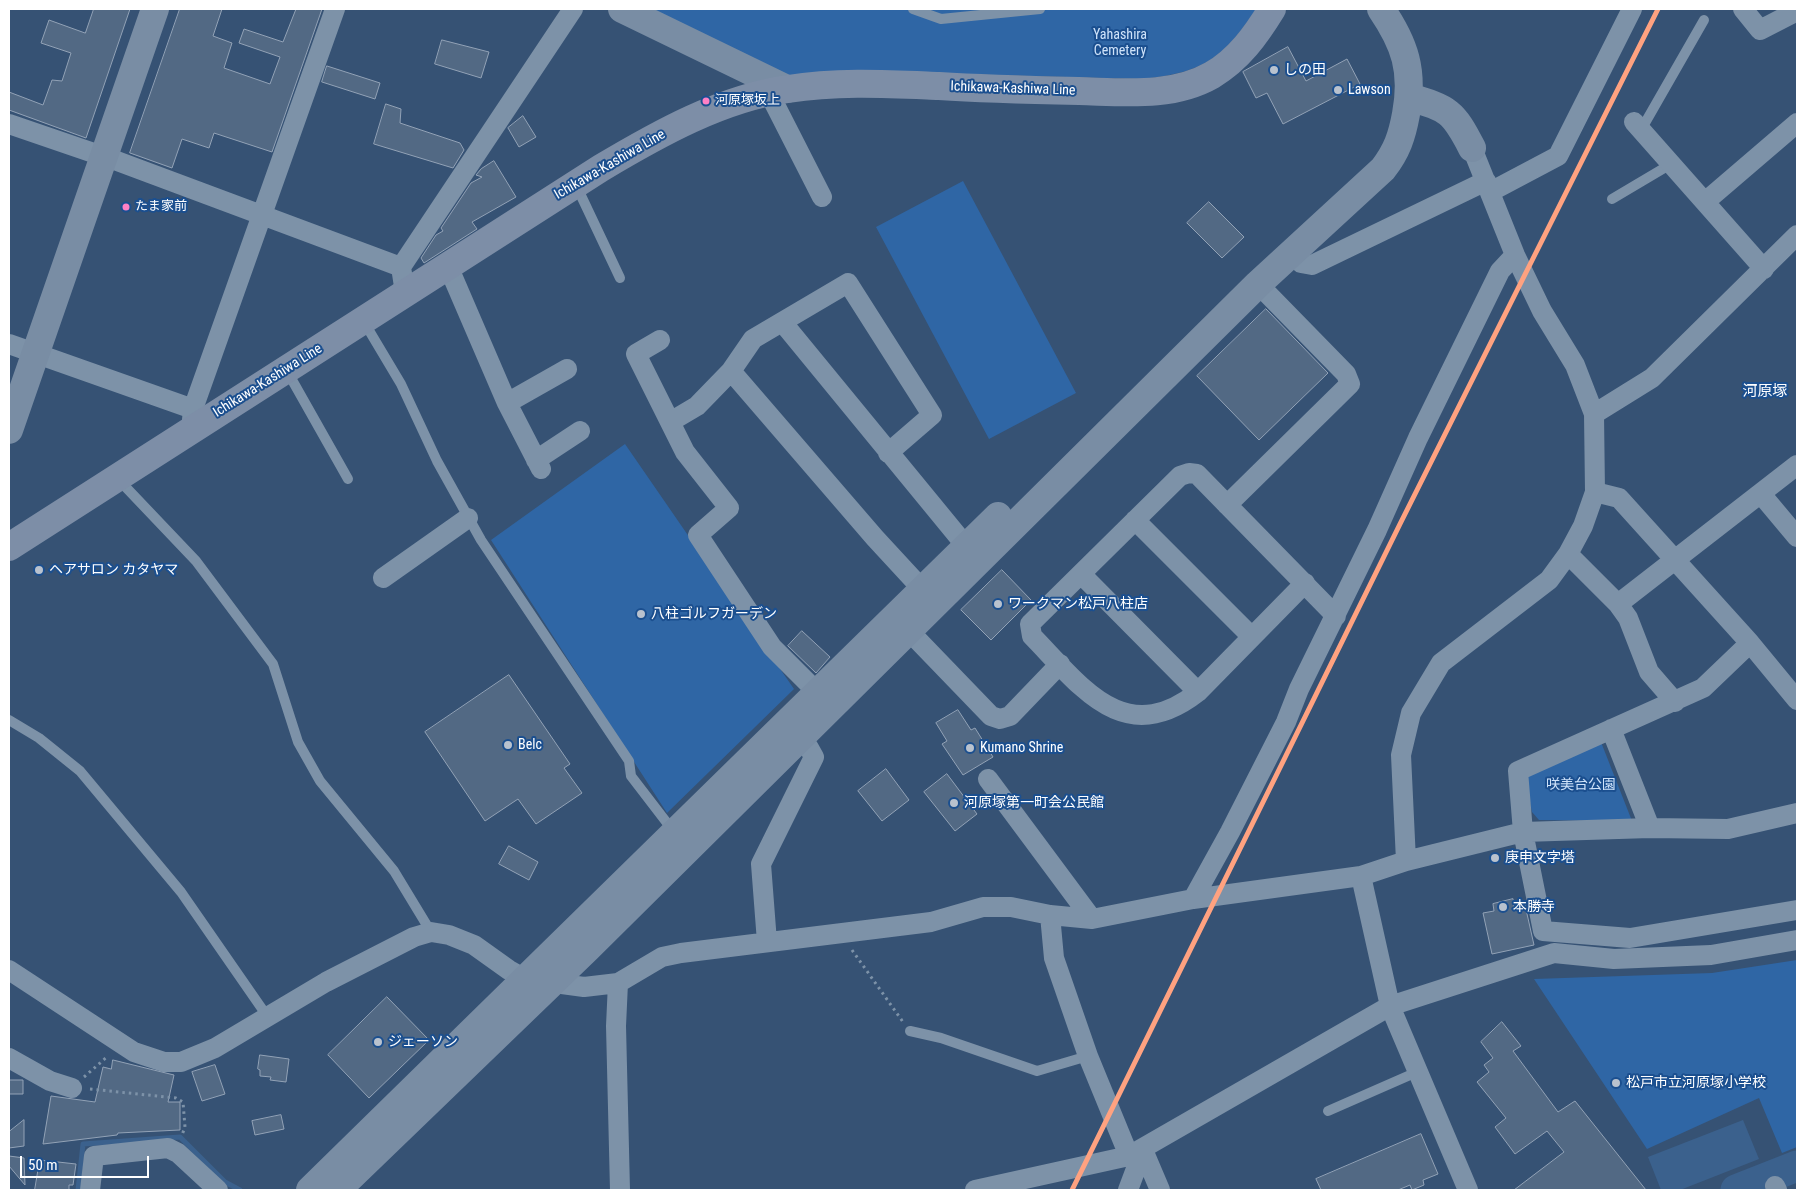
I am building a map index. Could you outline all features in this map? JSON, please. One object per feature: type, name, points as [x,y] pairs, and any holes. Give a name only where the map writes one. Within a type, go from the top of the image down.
[{"type":"main road","name":"Ichikawa-Kashiwa Line","points":[[9,547],[118,479],[192,420],[286,370],[639,145],[723,107],[778,91],[842,84],[1023,90],[1139,92],[1173,90],[1211,76],[1238,57],[1272,9]]},
{"type":"street","points":[[9,430],[155,9]]},
{"type":"street","points":[[9,344],[36,353],[192,420],[261,214],[336,9]]},
{"type":"street","points":[[405,293],[402,267],[573,9]]},
{"type":"street","points":[[622,9],[778,91],[822,197]]},
{"type":"street","points":[[310,1190],[338,1181],[538,981],[799,739],[1258,284],[1382,169],[1394,155],[1402,137],[1410,80],[1406,58],[1396,32],[1380,9]]},
{"type":"street","points":[[1292,253],[1301,263],[1312,265],[1558,156],[1632,9]]},
{"type":"street","points":[[1742,9],[1760,30],[1797,11]]},
{"type":"street","points":[[1406,861],[1401,755],[1411,713],[1441,663],[1549,580],[1568,554],[1583,526],[1595,492],[1594,414],[1575,365],[1542,310],[1515,254],[1472,148],[1457,120],[1446,110],[1409,97]]},
{"type":"street","points":[[538,981],[674,832],[966,546],[1370,164],[1384,147],[1409,97]]},
{"type":"street","points":[[1706,201],[1797,123]]},
{"type":"street","points":[[9,124],[261,214],[402,267]]},
{"type":"street","points":[[1637,126],[1706,201],[1764,269]]},
{"type":"street","points":[[1594,414],[1652,378],[1797,235]]},
{"type":"street","points":[[1193,899],[1230,832],[1286,722],[1299,689],[1377,530],[1418,438],[1500,271],[1515,254]]},
{"type":"street","points":[[448,266],[507,403],[539,464],[580,431]]},
{"type":"street","points":[[670,422],[697,406],[730,371],[752,339],[848,284],[932,415],[888,453]]},
{"type":"street","points":[[1228,505],[1350,384],[1346,374],[1258,284]]},
{"type":"street","points":[[783,322],[888,453],[966,546]]},
{"type":"street","points":[[660,340],[636,354],[686,452],[729,508],[698,535],[772,646],[818,693]]},
{"type":"street","points":[[507,403],[567,369]]},
{"type":"street","points":[[730,371],[874,538],[923,590]]},
{"type":"street","points":[[1618,604],[1797,465]]},
{"type":"street","points":[[1305,583],[1198,692],[1183,704],[1153,715],[1136,715],[1104,704],[1086,692],[1032,636],[1030,624],[1180,476],[1189,473],[1197,474],[1305,583],[1336,616]]},
{"type":"street","points":[[1595,492],[1619,498],[1750,643],[1797,700]]},
{"type":"street","points":[[1761,494],[1797,536]]},
{"type":"street","points":[[383,578],[468,518]]},
{"type":"street","points":[[1135,520],[1252,637]]},
{"type":"street","points":[[1568,554],[1618,604],[1628,618],[1649,672],[1675,702]]},
{"type":"street","points":[[1081,574],[1198,692]]},
{"type":"street","points":[[909,631],[991,716],[1000,719],[1010,716],[1060,664]]},
{"type":"street","points":[[1750,643],[1703,688],[1518,771],[1523,832],[1543,930],[1630,938],[1797,910]]},
{"type":"street","points":[[1611,729],[1650,828]]},
{"type":"street","points":[[767,942],[761,864],[814,757],[799,739]]},
{"type":"street","points":[[988,779],[1092,919]]},
{"type":"street","points":[[9,970],[121,1044],[147,1058],[164,1062],[181,1062],[216,1048],[335,977],[414,937],[431,932],[449,935],[474,945],[509,970],[538,981],[584,987],[618,983],[662,957],[931,922],[983,906],[1011,907],[1050,915],[1092,919],[1193,899],[1361,876],[1406,861],[1523,832],[1650,828],[1728,830],[1797,813]]},
{"type":"street","points":[[1361,876],[1390,1006],[1468,1190]]},
{"type":"street","points":[[1050,915],[1054,958],[1088,1056],[1136,1153],[1160,1190]]},
{"type":"street","points":[[975,1190],[1030,1184],[1136,1153],[1390,1006],[1554,953],[1614,959],[1711,955],[1797,940]]},
{"type":"street","points":[[618,983],[616,1026],[620,1190]]},
{"type":"street","points":[[9,1058],[50,1081],[72,1088]]},
{"type":"street","points":[[90,1190],[94,1156],[168,1148],[178,1153],[218,1190]]},
{"type":"street","points":[[1128,1190],[1136,1153]]},
{"type":"lane","points":[[913,9],[941,19],[1040,9]]},
{"type":"lane","points":[[1637,126],[1704,20]]},
{"type":"lane","points":[[1612,199],[1672,164]]},
{"type":"lane","points":[[576,184],[620,278]]},
{"type":"lane","points":[[363,321],[401,384],[437,461],[468,518],[630,761],[631,776],[674,832]]},
{"type":"lane","points":[[286,370],[348,479]]},
{"type":"lane","points":[[118,479],[196,561],[273,664],[298,742],[320,781],[394,871],[431,932]]},
{"type":"lane","points":[[9,720],[39,738],[80,771],[181,892],[267,1016]]},
{"type":"lane","points":[[910,1031],[941,1038],[1036,1071],[1088,1056]]},
{"type":"lane","points":[[1328,1111],[1418,1072]]},
{"type":"path","points":[[842,934],[873,983],[910,1031]]},
{"type":"path","points":[[72,1088],[121,1044]]},
{"type":"path","points":[[72,1088],[176,1098],[183,1102],[184,1130]]},
{"type":"green space","name":"Yahashira Cemetery","points":[[637,9],[1256,9],[1233,40],[1221,52],[1209,60],[1180,73],[1142,79],[918,73],[790,76]]},
{"type":"green space","points":[[963,181],[1076,393],[989,439],[876,227]]},
{"type":"green space","name":"八柱ゴルフガーデン","points":[[625,444],[794,689],[667,813],[491,540]]},
{"type":"green space","name":"咲美台公園","points":[[1599,737],[1632,821],[1539,820],[1532,812],[1524,775]]},
{"type":"green space","points":[[1797,960],[1797,1147],[1782,1153],[1759,1098],[1647,1149],[1534,979],[1712,973]]},
{"type":"shaded area","points":[[1743,1120],[1759,1159],[1680,1190],[1661,1190],[1648,1157]]},
{"type":"building","points":[[94,9],[130,9],[86,138],[9,110],[9,92],[43,105],[52,80],[62,81],[71,53],[41,43],[49,20],[85,33]]},
{"type":"building","points":[[180,9],[222,9],[213,36],[232,43],[224,68],[270,84],[280,57],[239,43],[244,29],[283,42],[296,9],[322,9],[272,152],[214,133],[209,148],[182,139],[172,168],[130,153]]},
{"type":"building","points":[[442,40],[489,52],[481,78],[435,64]]},
{"type":"building","points":[[1288,47],[1306,81],[1347,59],[1360,84],[1283,124],[1267,93],[1256,98],[1243,72]]},
{"type":"building","points":[[327,66],[380,83],[375,99],[322,82]]},
{"type":"building","points":[[386,104],[401,109],[400,123],[460,143],[464,150],[453,168],[374,144]]},
{"type":"building","points":[[523,116],[536,137],[519,147],[508,128]]},
{"type":"building","points":[[494,161],[516,197],[472,222],[477,229],[424,263],[421,258],[436,235],[443,231],[441,228],[471,183],[482,177],[476,175],[481,169]]},
{"type":"building","points":[[1209,202],[1244,237],[1222,258],[1187,223]]},
{"type":"building","points":[[1266,309],[1328,373],[1259,440],[1197,376]]},
{"type":"building","points":[[1002,570],[1031,600],[991,640],[961,610]]},
{"type":"building","points":[[802,631],[830,657],[816,673],[788,646]]},
{"type":"building","points":[[509,675],[570,764],[564,768],[582,793],[536,824],[518,799],[485,821],[425,732]]},
{"type":"building","points":[[958,710],[971,730],[975,728],[993,757],[963,775],[942,744],[947,741],[936,723]]},
{"type":"building","points":[[886,769],[909,800],[882,821],[858,791]]},
{"type":"building","points":[[947,774],[977,814],[955,831],[924,792]]},
{"type":"building","points":[[509,846],[538,862],[529,880],[499,864]]},
{"type":"building","points":[[1513,899],[1514,907],[1525,905],[1534,945],[1492,954],[1483,913],[1494,911],[1493,904]]},
{"type":"building","points":[[387,997],[429,1040],[369,1098],[328,1055]]},
{"type":"building","points":[[1502,1022],[1521,1046],[1513,1051],[1558,1112],[1575,1101],[1646,1190],[1514,1190],[1564,1152],[1547,1131],[1515,1154],[1495,1127],[1506,1118],[1477,1082],[1489,1072],[1484,1065],[1493,1058],[1481,1042]]},
{"type":"building","points":[[260,1055],[289,1059],[286,1082],[270,1080],[271,1077],[260,1076],[260,1070],[258,1069]]},
{"type":"building","points":[[113,1060],[174,1075],[168,1102],[180,1102],[180,1130],[118,1133],[117,1135],[43,1144],[51,1096],[95,1102],[103,1067],[111,1069]]},
{"type":"building","points":[[215,1065],[225,1094],[202,1101],[192,1072]]},
{"type":"building","points":[[9,1080],[23,1080],[23,1094],[9,1094]]},
{"type":"building","points":[[281,1115],[284,1129],[255,1135],[252,1121]]},
{"type":"building","points":[[24,1120],[24,1146],[9,1148],[9,1132]]},
{"type":"building","points":[[1421,1134],[1438,1174],[1423,1180],[1424,1185],[1412,1190],[1410,1185],[1398,1190],[1321,1190],[1316,1179]]},
{"type":"building","points":[[9,1156],[24,1158],[25,1185],[9,1166]]},
{"type":"building","points":[[40,1160],[76,1164],[73,1185],[69,1185],[69,1190],[35,1190]]},
{"type":"waterway","points":[[78,1190],[83,1144],[180,1137],[225,1182],[240,1190]]},
{"type":"waterway","points":[[1736,1190],[1797,1166]]},
{"type":"transit line","points":[[1072,1190],[1400,524],[1658,9]]},
{"type":"place","name":"しの田","points":[[1274,70]]},
{"type":"place","name":"Lawson","points":[[1338,90]]},
{"type":"place","name":"河原塚坂上","points":[[706,101]]},
{"type":"place","name":"たま家前","points":[[126,207]]},
{"type":"place","name":"ヘアサロン カタヤマ","points":[[39,570]]},
{"type":"place","name":"ワークマン松戸八柱店","points":[[998,604]]},
{"type":"place","name":"八柱ゴルフガーデン","points":[[641,614]]},
{"type":"place","name":"Belc","points":[[508,745]]},
{"type":"place","name":"Kumano Shrine","points":[[970,748]]},
{"type":"place","name":"河原塚第一町会公民館","points":[[954,803]]},
{"type":"place","name":"庚申文字塔","points":[[1495,858]]},
{"type":"place","name":"本勝寺","points":[[1503,907]]},
{"type":"place","name":"ジェーソン","points":[[378,1042]]},
{"type":"place","name":"松戸市立河原塚小学校","points":[[1616,1083]]},
{"type":"district","name":"河原塚","points":[[1765,392]]}]
